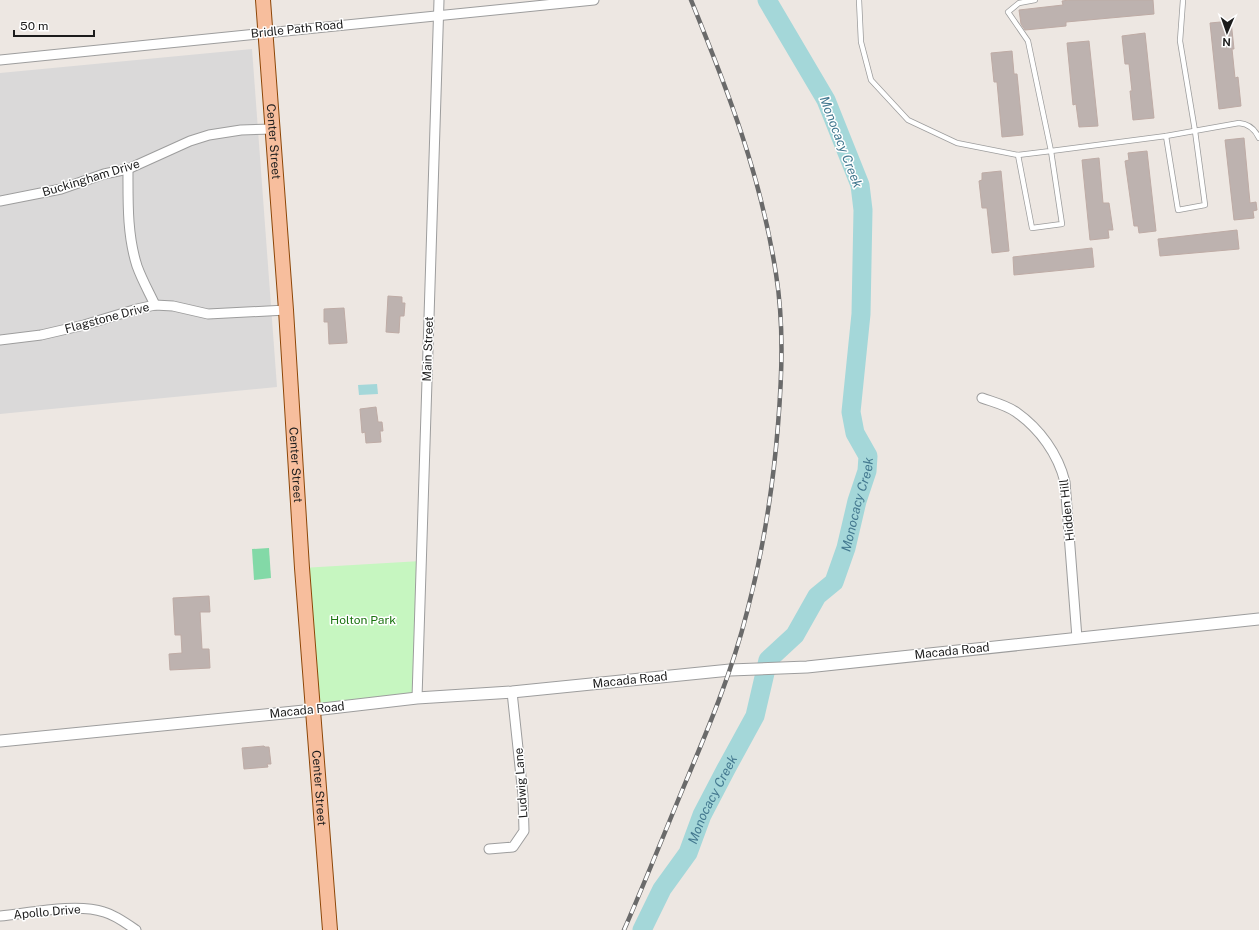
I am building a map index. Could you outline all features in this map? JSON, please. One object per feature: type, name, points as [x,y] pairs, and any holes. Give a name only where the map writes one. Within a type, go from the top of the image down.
[{"type":"main road","name":"Center Street","points":[[263,0],[286,310],[302,568],[330,930]]},
{"type":"street","name":"Main Street","points":[[417,698],[439,0]]},
{"type":"street","name":"Bridle Path Road","points":[[0,60],[594,0]]},
{"type":"street","name":"Buckingham Drive","points":[[0,201],[60,189],[104,174],[128,169],[190,141],[209,135],[241,130],[272,129]]},
{"type":"street","points":[[128,169],[130,235],[133,251],[138,267],[155,305]]},
{"type":"street","name":"Flagstone Drive","points":[[0,340],[41,335],[84,325],[155,305],[173,306],[208,314],[286,310]]},
{"type":"street","name":"Hidden Hill","points":[[982,398],[1016,412],[1037,430],[1056,455],[1065,482],[1078,638]]},
{"type":"street","name":"Macada Road","points":[[0,741],[314,710],[417,698],[512,692],[740,670],[807,666],[1259,619]]},
{"type":"street","name":"Ludwig Lane","points":[[489,849],[513,847],[524,831],[523,795],[512,692]]},
{"type":"street","name":"Apollo Drive","points":[[0,916],[81,908],[106,912],[136,930]]},
{"type":"lane","points":[[859,0],[861,42],[871,80],[908,120],[957,144],[1018,155],[1166,136],[1239,124],[1248,124],[1257,133],[1259,138]]},
{"type":"lane","points":[[1018,155],[1032,228],[1062,224],[1050,151],[1028,41],[1008,12],[1019,3],[1035,0]]},
{"type":"lane","points":[[1166,136],[1178,210],[1205,205],[1195,131],[1180,41],[1183,0]]},
{"type":"shaded area","points":[[252,49],[277,387],[0,414],[0,73]]},
{"type":"green space","points":[[269,548],[271,578],[254,580],[252,549]]},
{"type":"green space","name":"Holton Park","points":[[421,561],[417,698],[314,710],[302,568]]},
{"type":"water","points":[[377,384],[378,394],[359,395],[358,385]]},
{"type":"building","points":[[1153,0],[1154,14],[1066,22],[1066,26],[1025,30],[1021,24],[1019,10],[1063,5],[1062,1]]},
{"type":"building","points":[[1231,21],[1235,78],[1238,77],[1241,106],[1219,109],[1210,23]]},
{"type":"building","points":[[1145,33],[1154,118],[1133,120],[1129,64],[1125,64],[1122,36]]},
{"type":"building","points":[[1089,41],[1098,126],[1079,127],[1076,104],[1073,105],[1067,43]]},
{"type":"building","points":[[1012,51],[1014,74],[1017,74],[1023,135],[1002,137],[997,82],[994,82],[991,53]]},
{"type":"building","points":[[1244,138],[1250,203],[1256,202],[1257,210],[1253,211],[1254,218],[1234,220],[1225,140]]},
{"type":"building","points":[[1147,151],[1156,231],[1139,233],[1138,226],[1134,226],[1125,161],[1129,160],[1128,153]]},
{"type":"building","points":[[1099,158],[1103,203],[1109,203],[1113,230],[1108,230],[1109,238],[1090,240],[1082,160]]},
{"type":"building","points":[[1001,171],[1009,251],[992,253],[987,208],[982,208],[979,181],[982,180],[982,173]]},
{"type":"building","points":[[1237,230],[1239,249],[1160,256],[1158,239]]},
{"type":"building","points":[[1092,248],[1094,267],[1014,275],[1013,257]]},
{"type":"building","points":[[388,296],[402,297],[402,303],[405,303],[404,316],[400,316],[399,333],[386,332]]},
{"type":"building","points":[[344,308],[347,343],[329,344],[328,322],[324,322],[324,309]]},
{"type":"building","points":[[376,407],[378,422],[382,422],[383,431],[380,431],[381,442],[366,443],[365,432],[362,433],[360,409]]},
{"type":"building","points":[[209,596],[210,612],[200,612],[202,649],[209,649],[210,668],[170,670],[169,654],[182,653],[181,635],[175,635],[173,598]]},
{"type":"building","points":[[269,747],[271,764],[267,764],[268,767],[244,769],[242,748]]},
{"type":"waterway","name":"Monocacy Creek","points":[[642,930],[662,889],[688,853],[702,815],[755,716],[768,660],[795,635],[817,596],[834,582],[846,548],[857,501],[867,471],[868,456],[855,433],[851,412],[861,314],[863,210],[860,185],[826,100],[767,0]]},
{"type":"railway","points":[[624,930],[711,722],[741,634],[753,589],[767,519],[776,449],[782,350],[779,293],[770,238],[762,203],[742,134],[718,67],[691,0]]}]
